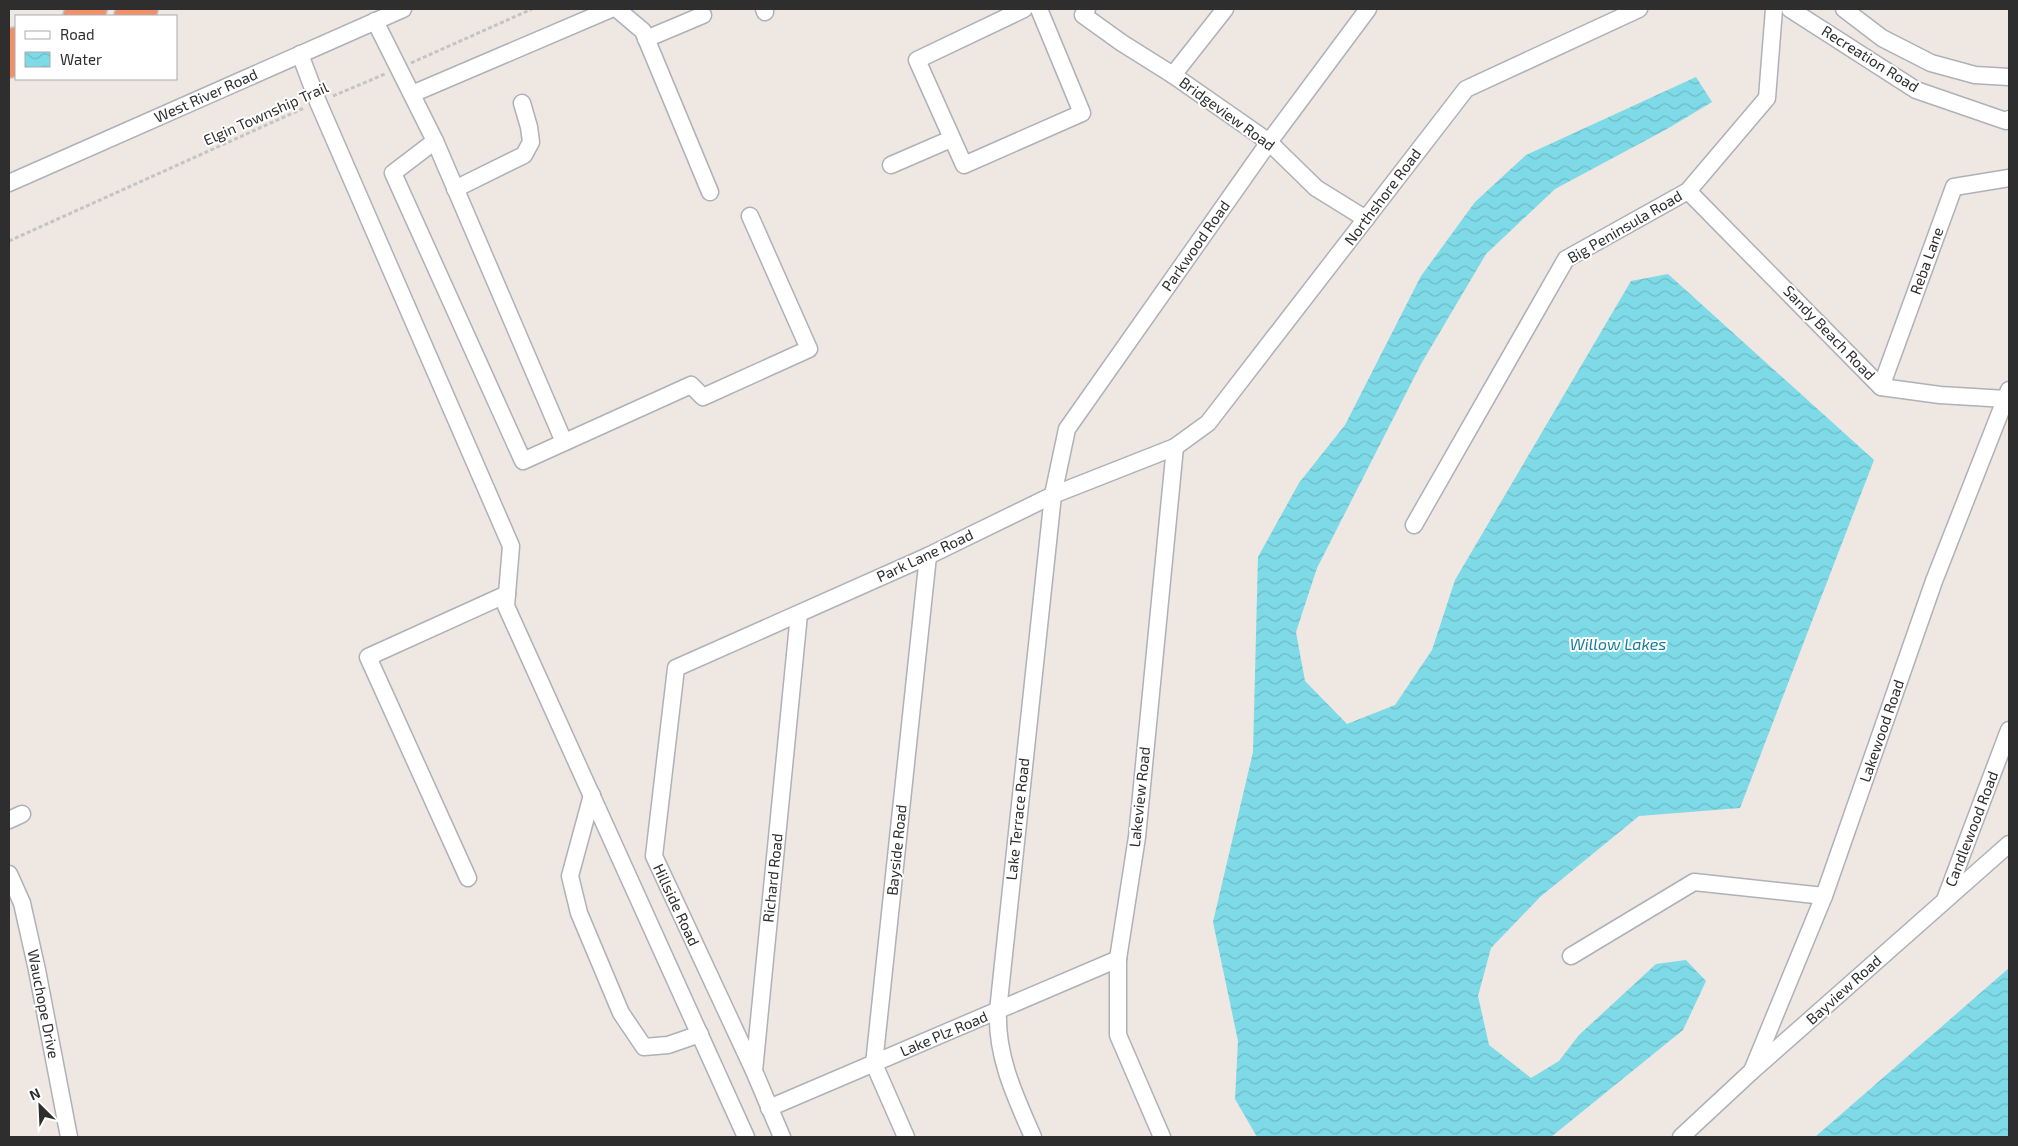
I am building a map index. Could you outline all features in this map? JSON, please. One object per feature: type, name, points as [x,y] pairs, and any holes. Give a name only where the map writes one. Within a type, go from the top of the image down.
[{"type":"highway","points":[[79,15],[94,9]]},
{"type":"highway","points":[[130,15],[145,9]]},
{"type":"street","name":"West River Road","points":[[9,183],[403,9]]},
{"type":"street","points":[[412,94],[611,9]]},
{"type":"street","points":[[617,9],[643,31],[710,192]]},
{"type":"street","points":[[1024,9],[918,60],[964,165],[1082,113],[1039,9]]},
{"type":"street","points":[[1173,75],[1226,9]]},
{"type":"street","name":"Parkwood Road","points":[[1054,496],[1067,429],[1269,142],[1368,9]]},
{"type":"street","name":"Northshore Road","points":[[1176,447],[1208,423],[1466,89],[1639,9]]},
{"type":"street","name":"Big Peninsula Road","points":[[1414,525],[1566,259],[1688,191],[1767,98],[1774,9]]},
{"type":"street","name":"Recreation Road","points":[[1790,9],[1916,90],[2006,121],[2009,119]]},
{"type":"street","points":[[1844,9],[1861,16],[1882,38],[1931,63],[1975,76],[2009,77]]},
{"type":"street","name":"Bridgeview Road","points":[[1085,12],[1122,43],[1173,75],[1269,142],[1316,188],[1366,219]]},
{"type":"street","points":[[646,39],[703,15]]},
{"type":"street","points":[[375,21],[435,141],[564,442]]},
{"type":"street","points":[[300,54],[318,102],[511,546],[506,606],[745,1137]]},
{"type":"street","points":[[455,189],[524,155],[531,142],[522,103]]},
{"type":"street","points":[[891,166],[951,139]]},
{"type":"street","points":[[435,141],[394,173],[523,461],[691,385],[703,397],[808,349],[750,216]]},
{"type":"street","name":"Reba Lane","points":[[1881,387],[1954,187],[2009,178]]},
{"type":"street","name":"Sandy Beach Road","points":[[1688,191],[1881,387],[1940,395],[2007,394]]},
{"type":"street","name":"Lakewood Road","points":[[1752,1071],[1824,896],[1934,581],[2007,394]]},
{"type":"street","name":"Park Lane Road","points":[[676,668],[928,556],[1054,496],[1176,447]]},
{"type":"street","name":"Lakeview Road","points":[[1162,1137],[1118,1034],[1118,959],[1136,837],[1176,447]]},
{"type":"street","name":"Lake Terrace Road","points":[[1034,1137],[1005,1069],[997,1036],[998,1011],[1054,496]]},
{"type":"street","name":"Bayside Road","points":[[906,1137],[874,1064],[928,556]]},
{"type":"street","points":[[468,878],[368,656],[507,594]]},
{"type":"street","name":"Richard Road","points":[[782,1137],[754,1071],[799,614]]},
{"type":"street","name":"Hillside Road","points":[[676,668],[654,856],[754,1071]]},
{"type":"street","name":"Candlewood Road","points":[[1946,899],[2009,730]]},
{"type":"street","points":[[592,795],[570,876],[579,913],[620,1013],[644,1047],[668,1045],[700,1034]]},
{"type":"street","name":"Bayview Road","points":[[1682,1137],[1752,1071],[2009,844]]},
{"type":"street","name":"Wauchope Drive","points":[[9,874],[22,903],[37,970],[68,1137]]},
{"type":"street","points":[[1571,956],[1694,882],[1824,896]]},
{"type":"street","name":"Lake Plz Road","points":[[769,1108],[1118,959]]},
{"type":"path","name":"Elgin Township Trail","points":[[9,241],[318,102],[532,9]]},
{"type":"water","name":"Willow Lakes","points":[[1696,77],[1712,102],[1667,129],[1555,189],[1486,254],[1421,364],[1317,568],[1296,632],[1305,681],[1347,724],[1395,705],[1432,650],[1455,580],[1631,281],[1668,274],[1874,460],[1740,808],[1639,816],[1540,897],[1491,948],[1478,996],[1489,1045],[1531,1078],[1559,1061],[1579,1035],[1656,964],[1686,960],[1706,981],[1683,1030],[1551,1137],[1257,1137],[1235,1099],[1238,1041],[1213,922],[1253,752],[1258,557],[1299,483],[1345,425],[1421,276],[1475,202],[1526,155]]},
{"type":"water","points":[[2009,968],[2009,1137],[1815,1137]]}]
